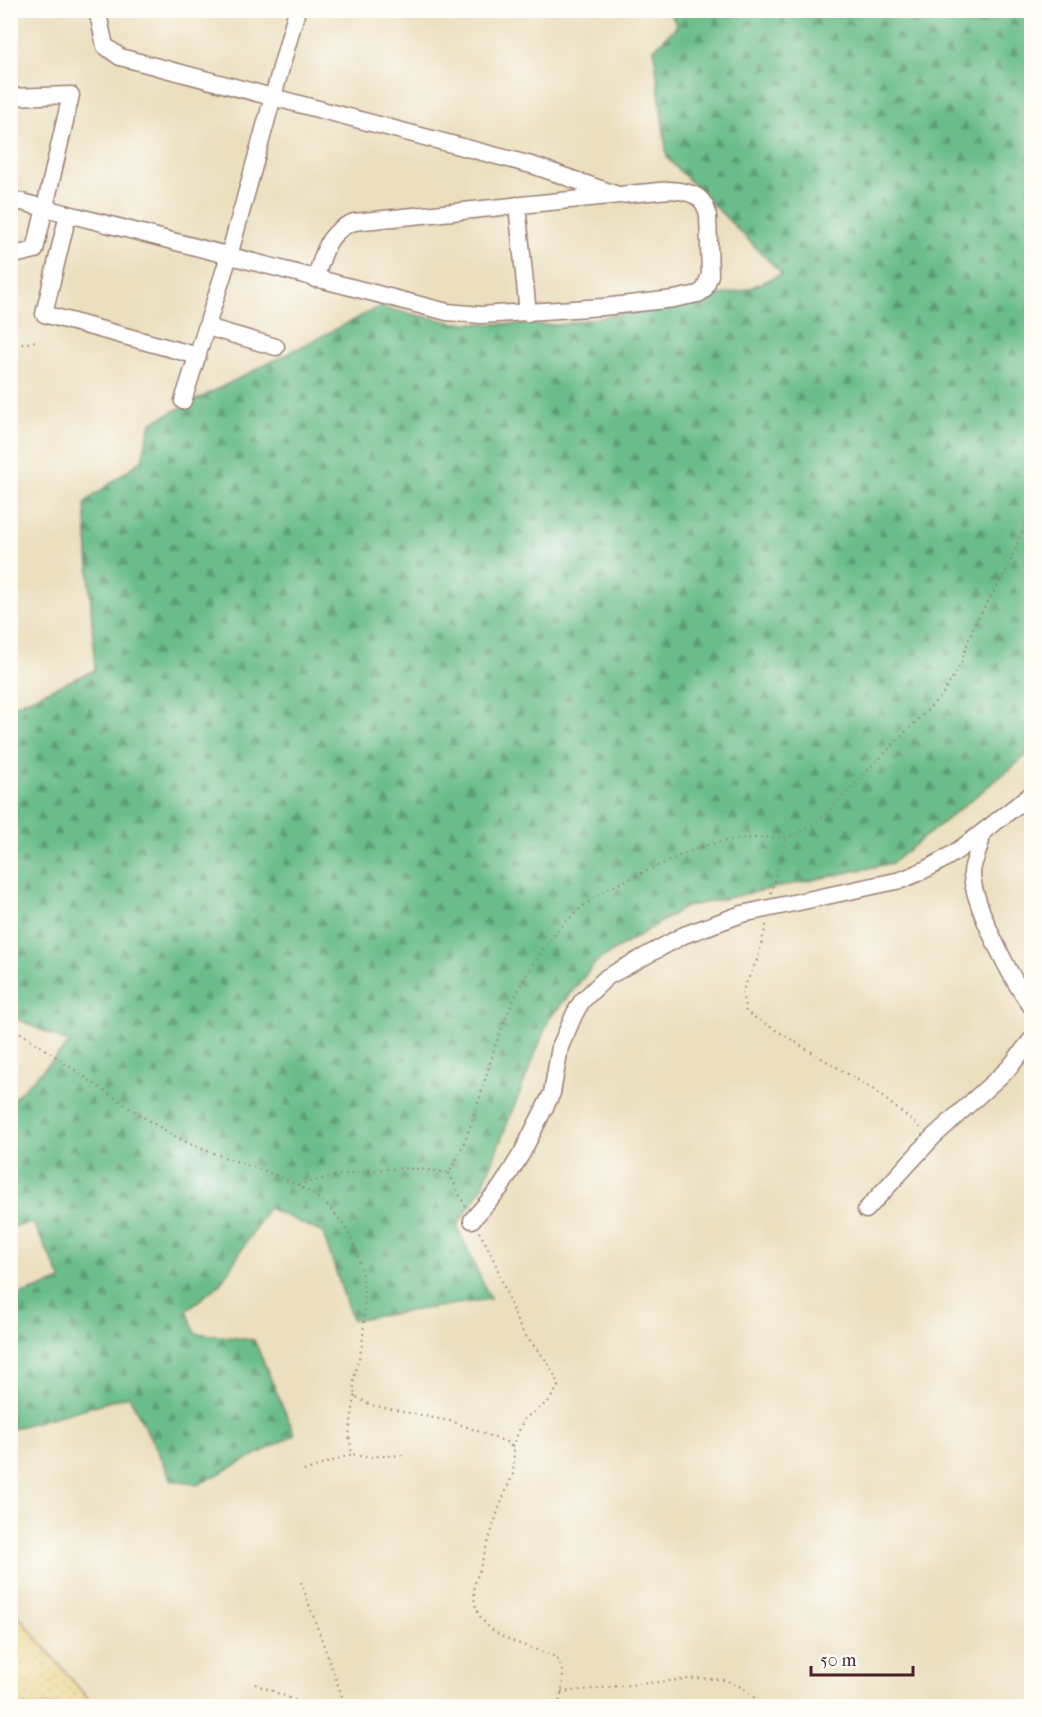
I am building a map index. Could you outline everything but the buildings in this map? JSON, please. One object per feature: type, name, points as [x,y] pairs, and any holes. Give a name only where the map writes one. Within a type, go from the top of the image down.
[{"type":"street","points":[[97,10],[105,46],[120,57],[535,166],[616,194]]},
{"type":"street","points":[[183,401],[229,256],[297,10]]},
{"type":"street","points":[[10,97],[71,95],[34,249],[10,256]]},
{"type":"street","points":[[10,199],[315,279],[447,312],[482,315],[528,313],[674,299],[704,290],[711,266],[708,215],[702,199],[678,190],[616,194],[354,222],[338,228],[329,240],[315,279]]},
{"type":"street","points":[[517,205],[528,313]]},
{"type":"street","points":[[68,214],[44,314],[198,356]]},
{"type":"street","points":[[207,327],[276,347]]},
{"type":"street","points":[[472,1220],[501,1187],[540,1118],[552,1093],[560,1047],[582,1001],[607,977],[684,935],[768,906],[901,880],[942,862],[1032,794]]},
{"type":"street","points":[[982,834],[980,850],[973,866],[974,884],[991,933],[1021,994],[1032,1007]]},
{"type":"street","points":[[866,1210],[933,1137],[1009,1068],[1032,1039]]},
{"type":"path","points":[[1032,300],[1027,327],[1032,402]]},
{"type":"path","points":[[10,347],[36,341]]},
{"type":"path","points":[[449,1173],[461,1152],[498,1038],[523,981],[548,939],[562,924],[608,889],[687,852],[741,838],[786,838],[804,832],[821,818],[943,694],[960,665],[974,625],[1006,571],[1032,509]]},
{"type":"path","points":[[786,838],[768,906],[758,958],[742,992],[746,1012],[874,1090],[933,1137]]},
{"type":"path","points":[[10,1026],[174,1136],[298,1185],[321,1200],[346,1228],[361,1270],[365,1303],[362,1344],[349,1435],[352,1454]]},
{"type":"path","points":[[298,1185],[354,1170],[371,1168],[449,1173]]},
{"type":"path","points":[[449,1173],[498,1266],[517,1322],[526,1336],[549,1361],[558,1387],[549,1401],[524,1419],[512,1447]]},
{"type":"path","points":[[355,1396],[371,1405],[454,1422],[506,1442],[512,1447],[515,1454],[513,1474],[499,1508],[475,1583],[475,1605],[481,1622],[487,1628],[552,1655],[560,1661],[563,1673],[558,1707]]},
{"type":"path","points":[[304,1471],[352,1454],[364,1457],[403,1455]]},
{"type":"path","points":[[301,1582],[344,1702]]},
{"type":"path","points":[[561,1692],[698,1678],[725,1680],[743,1688],[764,1707]]},
{"type":"path","points":[[255,1684],[297,1701],[323,1707]]},
{"type":"path","points":[[330,1707],[351,1701],[360,1707]]},
{"type":"green space","points":[[669,11],[1031,11],[1031,752],[892,863],[685,907],[597,961],[549,1019],[481,1190],[457,1226],[490,1299],[352,1320],[323,1233],[268,1208],[220,1284],[187,1310],[195,1333],[254,1340],[295,1435],[197,1485],[172,1480],[129,1396],[11,1429],[10,1333],[17,1330],[17,1296],[62,1280],[33,1223],[11,1227],[11,1101],[70,1043],[11,1016],[11,707],[95,670],[85,502],[142,460],[151,423],[379,307],[455,323],[560,325],[746,290],[782,274],[667,158],[654,49],[677,26]]},
{"type":"sand","points":[[11,1607],[94,1706],[11,1706]]}]
